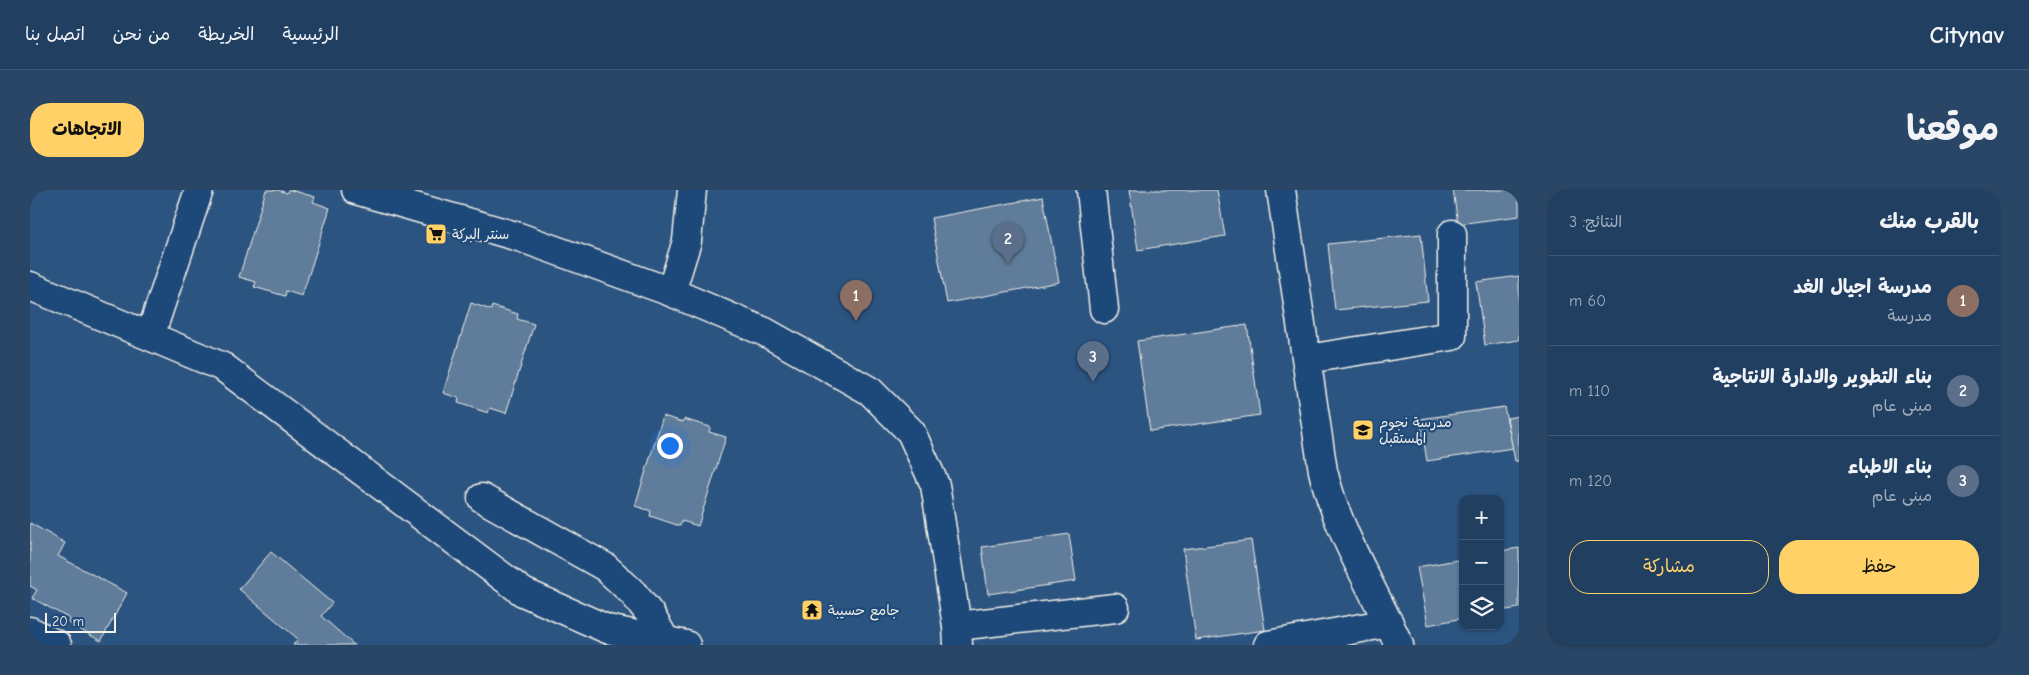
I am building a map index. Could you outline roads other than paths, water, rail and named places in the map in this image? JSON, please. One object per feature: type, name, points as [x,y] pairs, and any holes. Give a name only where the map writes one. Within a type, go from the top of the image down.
[{"type":"street","points":[[150,336],[200,190]]},
{"type":"street","points":[[356,190],[519,237],[671,292],[765,332],[870,390],[911,432],[935,485],[957,636],[1115,608]]},
{"type":"street","points":[[671,292],[687,241],[692,190]]},
{"type":"street","points":[[1091,190],[1104,309]]},
{"type":"street","points":[[1268,645],[1394,634],[1339,522],[1330,499],[1323,471],[1280,190]]},
{"type":"street","points":[[1307,359],[1452,336],[1452,234]]},
{"type":"street","points":[[30,286],[223,367],[523,592],[607,629],[675,642]]},
{"type":"street","points":[[482,498],[605,567],[632,593],[675,642]]},
{"type":"street","points":[[30,631],[57,645]]},
{"type":"place","name":"سنتر البركة","points":[[436,234]]},
{"type":"place","name":"بناء التطوير والادارة الانتاجية","points":[[1008,264]]},
{"type":"place","name":"مدرسة اجيال الغد","points":[[856,321]]},
{"type":"place","name":"بناء الاطباء","points":[[1093,382]]},
{"type":"place","name":"مدرسة نجوم المستقبل","points":[[1363,430]]},
{"type":"place","name":"جامع حسيبة","points":[[812,610]]}]
